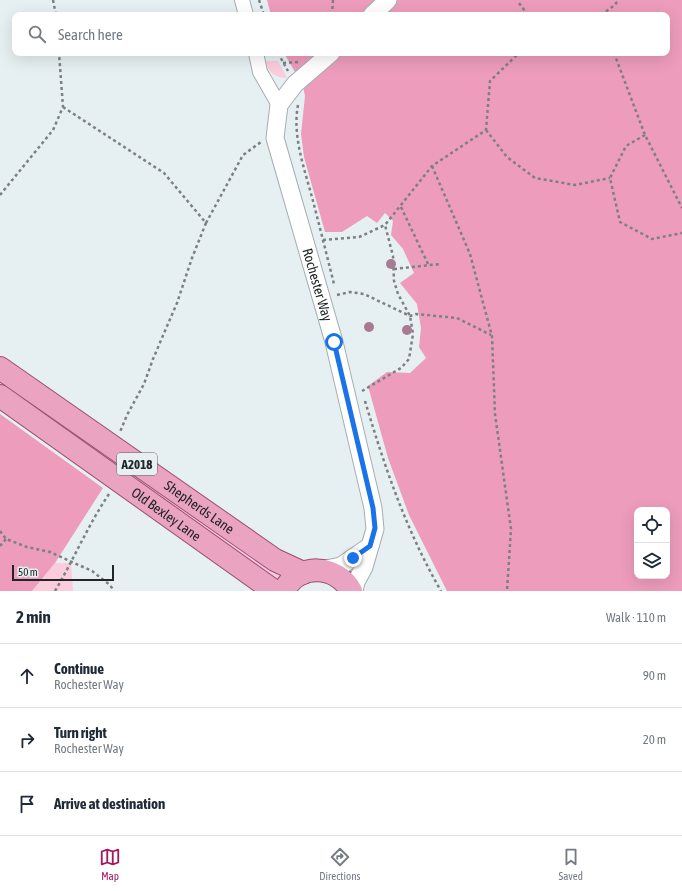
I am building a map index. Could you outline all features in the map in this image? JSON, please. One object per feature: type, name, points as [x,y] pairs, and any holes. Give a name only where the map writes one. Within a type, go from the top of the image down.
[{"type":"main road","name":"Shepherds Lane","points":[[0,368],[274,560],[312,571],[332,572],[341,578],[353,591]]},
{"type":"main road","name":"Old Bexley Lane","points":[[0,396],[274,591]]},
{"type":"main road","points":[[284,591],[293,578],[312,571]]},
{"type":"street","points":[[242,0],[245,12]]},
{"type":"street","points":[[375,12],[388,0]]},
{"type":"street","points":[[257,56],[260,72],[279,105],[295,84],[328,56]]},
{"type":"street","name":"Rochester Way","points":[[279,105],[275,138],[334,342],[373,508],[375,528],[364,567],[353,591]]},
{"type":"street","points":[[312,571],[341,566],[370,546]]},
{"type":"path","points":[[53,0],[55,12]]},
{"type":"path","points":[[259,0],[263,12]]},
{"type":"path","points":[[332,12],[333,0]]},
{"type":"path","points":[[605,12],[615,5],[618,0]]},
{"type":"path","points":[[519,4],[526,12]]},
{"type":"path","points":[[0,195],[53,130],[63,107],[59,56]]},
{"type":"path","points":[[280,56],[295,84],[300,97],[296,115],[296,131],[339,302]]},
{"type":"path","points":[[515,56],[490,81],[486,130],[506,157],[535,178],[575,185],[610,178]]},
{"type":"path","points":[[615,56],[645,135],[682,208]]},
{"type":"path","points":[[63,107],[164,173],[206,223]]},
{"type":"path","points":[[323,240],[359,237],[385,225],[401,207],[432,166],[486,130]]},
{"type":"path","points":[[114,448],[127,415],[144,384],[180,296],[192,258],[206,223],[243,154],[276,132]]},
{"type":"path","points":[[645,135],[626,146],[610,178],[620,222],[652,239],[682,233]]},
{"type":"path","points":[[432,166],[470,254],[492,336],[495,414],[511,529],[506,591]]},
{"type":"path","points":[[401,207],[428,264]]},
{"type":"path","points":[[360,384],[362,391],[401,368],[409,359],[413,334],[410,316],[398,294],[394,282],[393,256],[385,225]]},
{"type":"path","points":[[394,269],[428,264],[440,264]]},
{"type":"path","points":[[337,294],[350,292],[364,294],[410,316],[416,314],[457,318],[492,336]]},
{"type":"path","points":[[364,399],[383,460],[404,518],[427,567],[441,591]]},
{"type":"path","points":[[55,591],[98,509],[118,480]]},
{"type":"path","points":[[0,531],[6,539],[27,547],[50,552],[71,563],[92,571],[110,585],[114,591]]},
{"type":"path","points":[[0,546],[6,539]]},
{"type":"shaded area","points":[[267,0],[682,0],[682,591],[447,591],[409,515],[388,458],[368,386],[387,372],[410,373],[426,358],[419,347],[421,328],[417,304],[400,283],[414,273],[403,249],[391,235],[393,221],[385,213],[377,223],[367,216],[342,232],[325,232],[304,157],[301,134],[305,96],[303,86],[286,56],[670,56],[670,12],[270,12]]},
{"type":"shaded area","points":[[266,61],[278,61],[287,78],[279,77],[273,74],[267,66]]},
{"type":"shaded area","points":[[0,383],[288,582],[281,591],[0,394]]},
{"type":"shaded area","points":[[0,414],[103,488],[55,563],[32,591],[0,591]]},
{"type":"shaded area","points":[[55,563],[71,563],[73,591],[32,591]]},
{"type":"route","points":[[334,342],[373,508],[375,528],[370,546],[353,558]]}]
